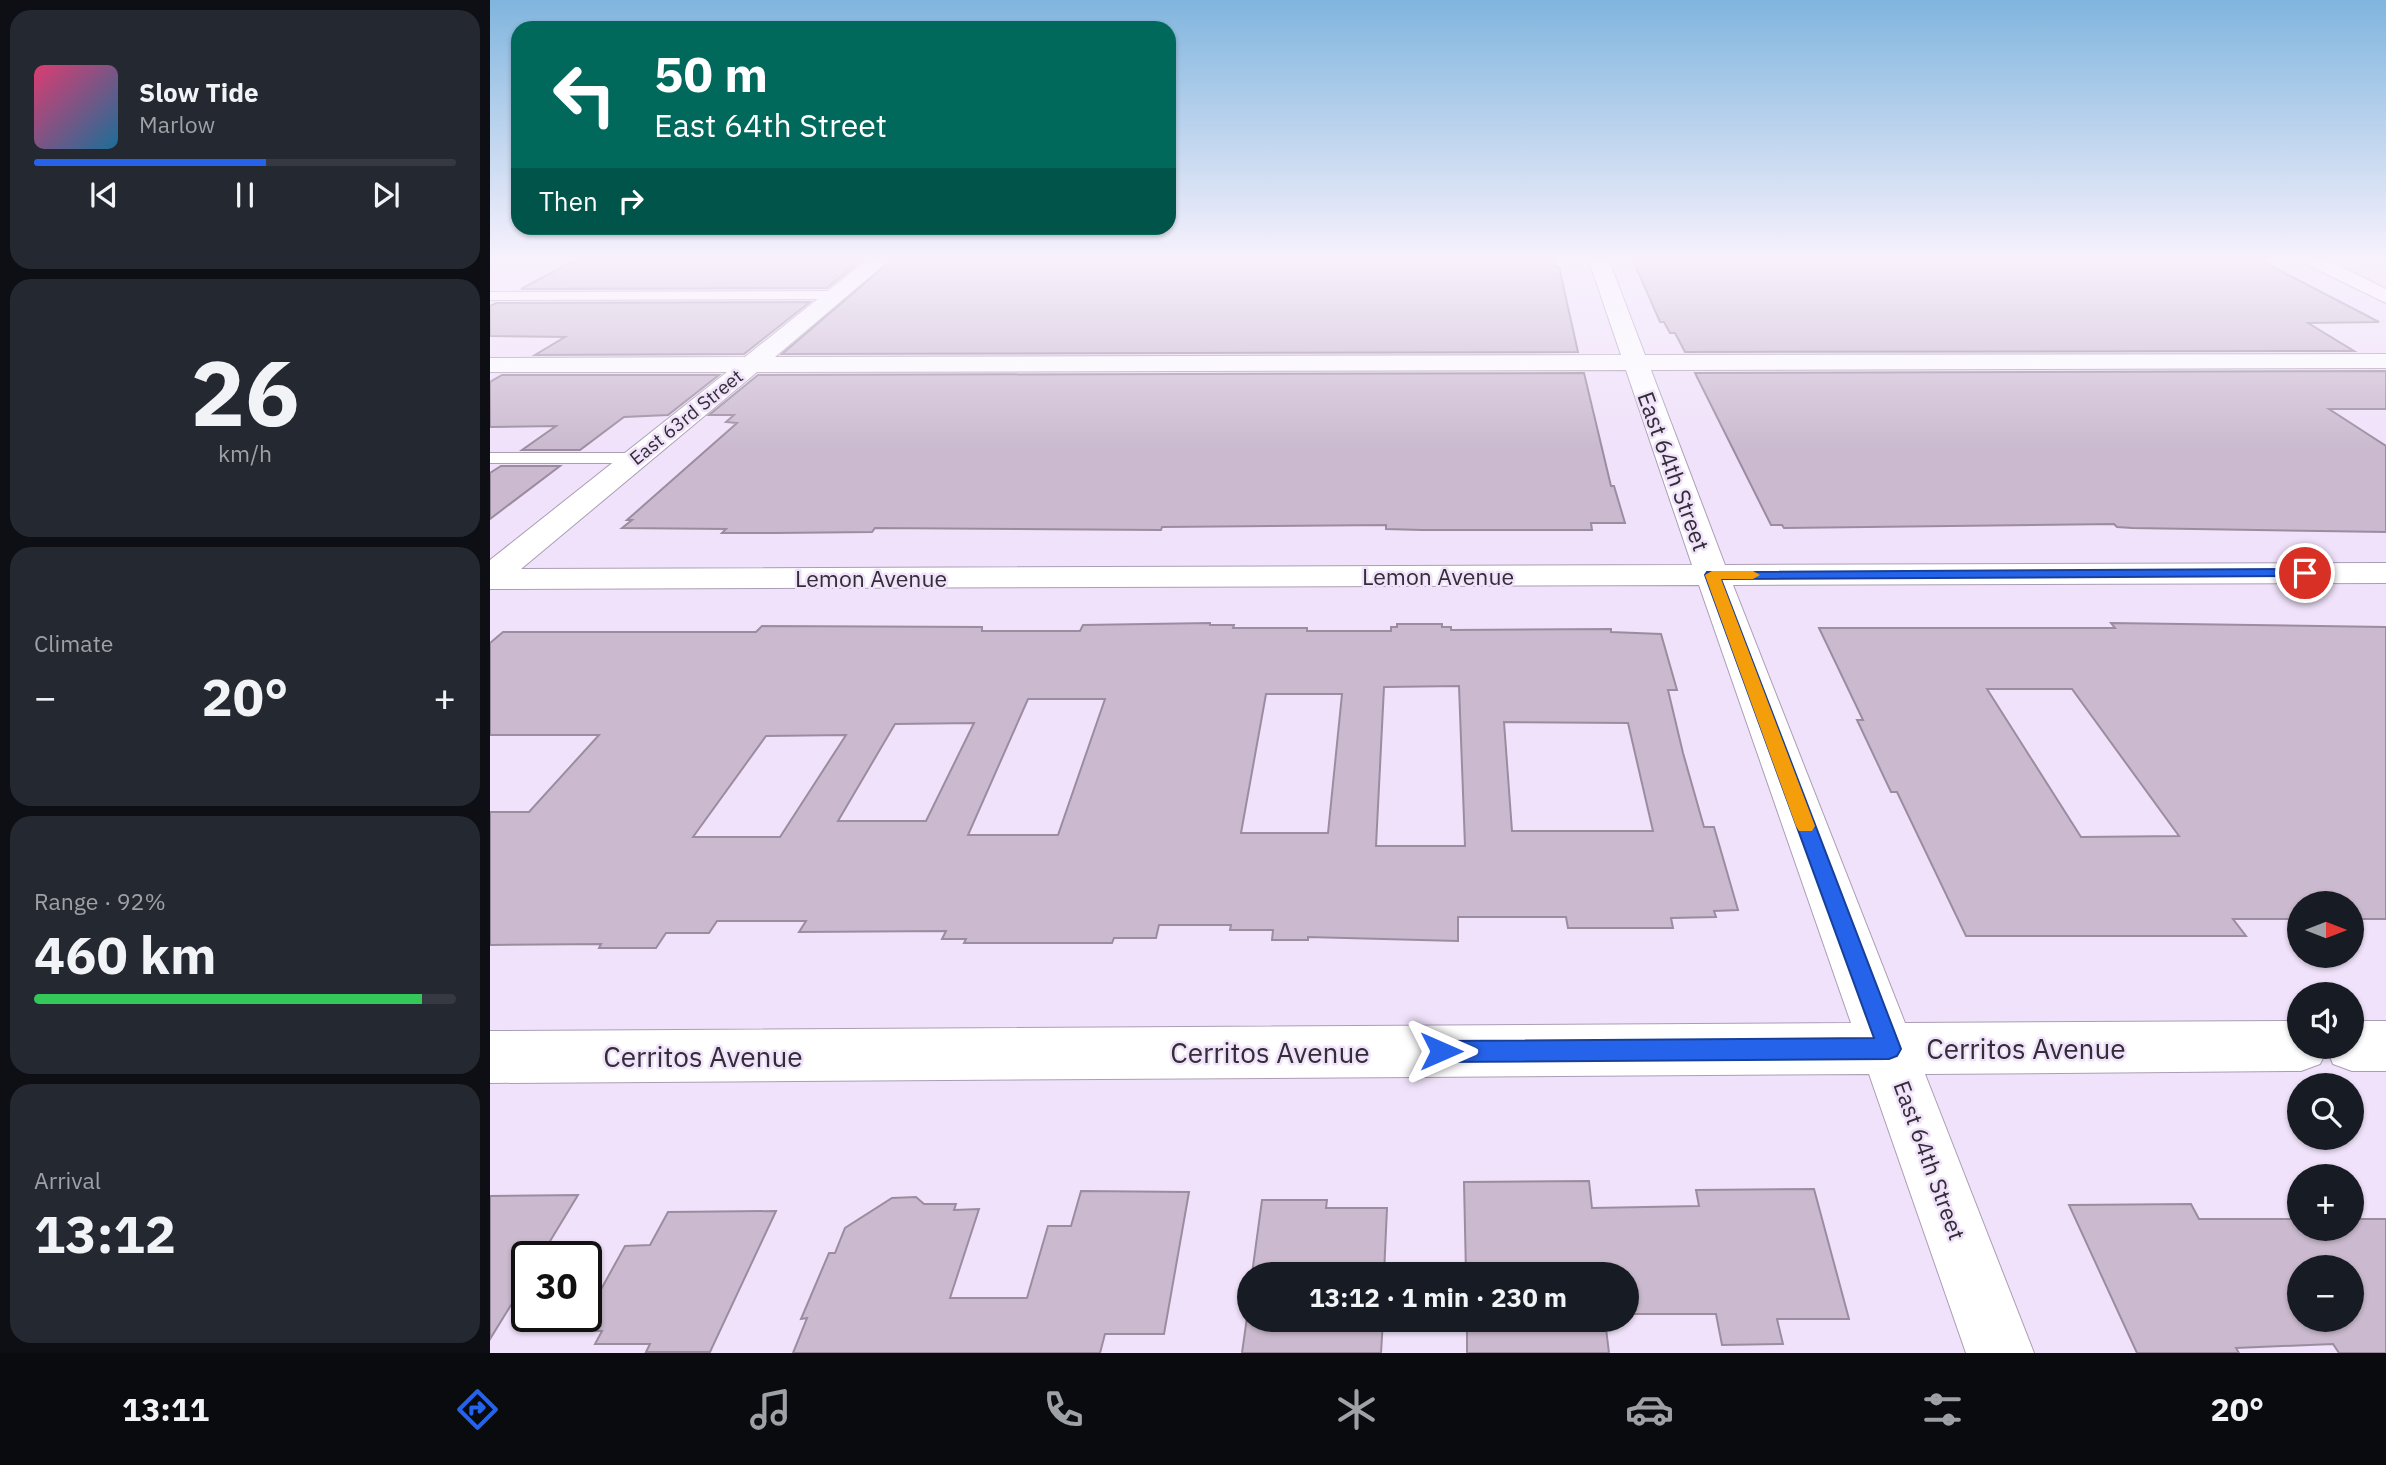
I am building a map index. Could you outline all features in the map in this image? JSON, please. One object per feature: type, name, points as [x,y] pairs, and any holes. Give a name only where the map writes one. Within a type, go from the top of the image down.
[{"type":"street","name":"East 63rd Street","points":[[490,578],[805,321]]},
{"type":"street","name":"East 64th Street","points":[[1620,321],[2000,1353]]},
{"type":"street","points":[[490,365],[2386,361]]},
{"type":"street","name":"Lemon Avenue","points":[[490,578],[2386,573]]},
{"type":"street","name":"Cerritos Avenue","points":[[490,1057],[2287,1046]]},
{"type":"street","points":[[2364,1046],[2386,1046]]},
{"type":"lane","points":[[490,458],[636,458]]},
{"type":"building","points":[[490,321],[786,321],[744,354],[535,355],[565,337],[490,336]]},
{"type":"building","points":[[820,321],[1571,321],[1578,352],[782,354]]},
{"type":"building","points":[[1660,321],[2379,322],[2308,323],[2354,351],[1685,352],[1675,333],[1670,333],[1664,322]]},
{"type":"building","points":[[2386,371],[2386,409],[2329,409],[2386,446],[2386,532],[2132,528],[2117,527],[2114,524],[1784,528],[1782,525],[1771,525],[1695,373]]},
{"type":"building","points":[[1584,373],[1611,486],[1614,486],[1625,523],[1591,523],[1592,530],[1422,530],[1386,529],[1386,525],[1162,527],[1161,530],[875,528],[872,532],[722,533],[726,529],[622,528],[632,520],[627,520],[737,423],[726,422],[734,415],[709,415],[758,375]]},
{"type":"building","points":[[502,375],[719,375],[668,415],[624,417],[580,450],[522,450],[556,426],[490,427],[490,382]]},
{"type":"building","points":[[501,466],[560,466],[490,519],[490,473]]},
{"type":"building","points":[[1210,623],[1234,625],[1233,628],[1391,631],[1391,627],[1397,627],[1397,624],[1442,624],[1442,627],[1451,627],[1451,630],[1611,629],[1611,632],[1661,634],[1677,690],[1668,690],[1683,753],[1704,827],[1714,827],[1738,910],[1714,911],[1716,917],[1671,918],[1673,928],[1568,928],[1566,917],[1458,917],[1458,941],[1308,937],[1308,940],[1272,940],[1273,930],[1230,930],[1231,925],[1159,925],[1156,938],[1114,938],[1112,943],[964,943],[966,939],[942,939],[946,931],[799,932],[806,921],[717,921],[709,933],[666,933],[656,948],[599,948],[601,944],[490,945],[490,812],[529,812],[599,735],[490,735],[490,643],[503,632],[756,632],[762,626],[982,627],[982,631],[1080,631],[1083,625]],"holes":[[[1459,686],[1465,846],[1376,846],[1384,687]],[[1266,694],[1342,694],[1328,833],[1241,833]],[[1028,699],[1105,699],[1058,835],[968,835]],[[1504,722],[1628,723],[1653,831],[1512,831]],[[974,723],[926,821],[838,821],[895,724]],[[846,735],[780,837],[693,837],[766,736]]]},
{"type":"building","points":[[2111,623],[2386,627],[2386,919],[2364,919],[2364,891],[2287,891],[2287,919],[2233,919],[2246,936],[1966,936],[1897,792],[1891,792],[1857,720],[1863,720],[1819,628],[2115,628]],"holes":[[[1987,689],[2072,689],[2179,836],[2081,837]]]},
{"type":"building","points":[[1589,1181],[1592,1208],[1699,1206],[1696,1190],[1814,1189],[1849,1319],[1777,1319],[1783,1344],[1722,1345],[1716,1314],[1639,1314],[1639,1262],[1466,1262],[1464,1182]]},
{"type":"building","points":[[1081,1191],[1189,1192],[1164,1334],[1105,1334],[1100,1353],[793,1353],[807,1318],[801,1319],[829,1253],[835,1253],[845,1228],[892,1198],[916,1197],[924,1204],[956,1204],[954,1210],[979,1209],[950,1298],[1027,1298],[1048,1226],[1071,1226]]},
{"type":"building","points":[[578,1195],[550,1241],[511,1241],[511,1305],[490,1339],[490,1196]]},
{"type":"building","points":[[1262,1200],[1327,1200],[1326,1208],[1387,1208],[1385,1262],[1254,1262]]},
{"type":"building","points":[[2191,1204],[2199,1219],[2287,1219],[2287,1241],[2364,1241],[2364,1219],[2386,1219],[2386,1353],[2339,1353],[2333,1344],[2236,1348],[2239,1353],[2137,1353],[2069,1205]]},
{"type":"building","points":[[776,1211],[710,1352],[646,1352],[650,1344],[595,1344],[602,1332],[602,1288],[625,1246],[650,1245],[668,1212]]},
{"type":"building","points":[[1245,1332],[1382,1332],[1381,1353],[1242,1353]]},
{"type":"building","points":[[1467,1332],[1606,1332],[1609,1353],[1467,1353]]},
{"type":"slow traffic","points":[[1753,575],[1712,575],[1806,826]]},
{"type":"route","points":[[1441,1051],[1889,1049],[1712,575],[2305,573]]}]
